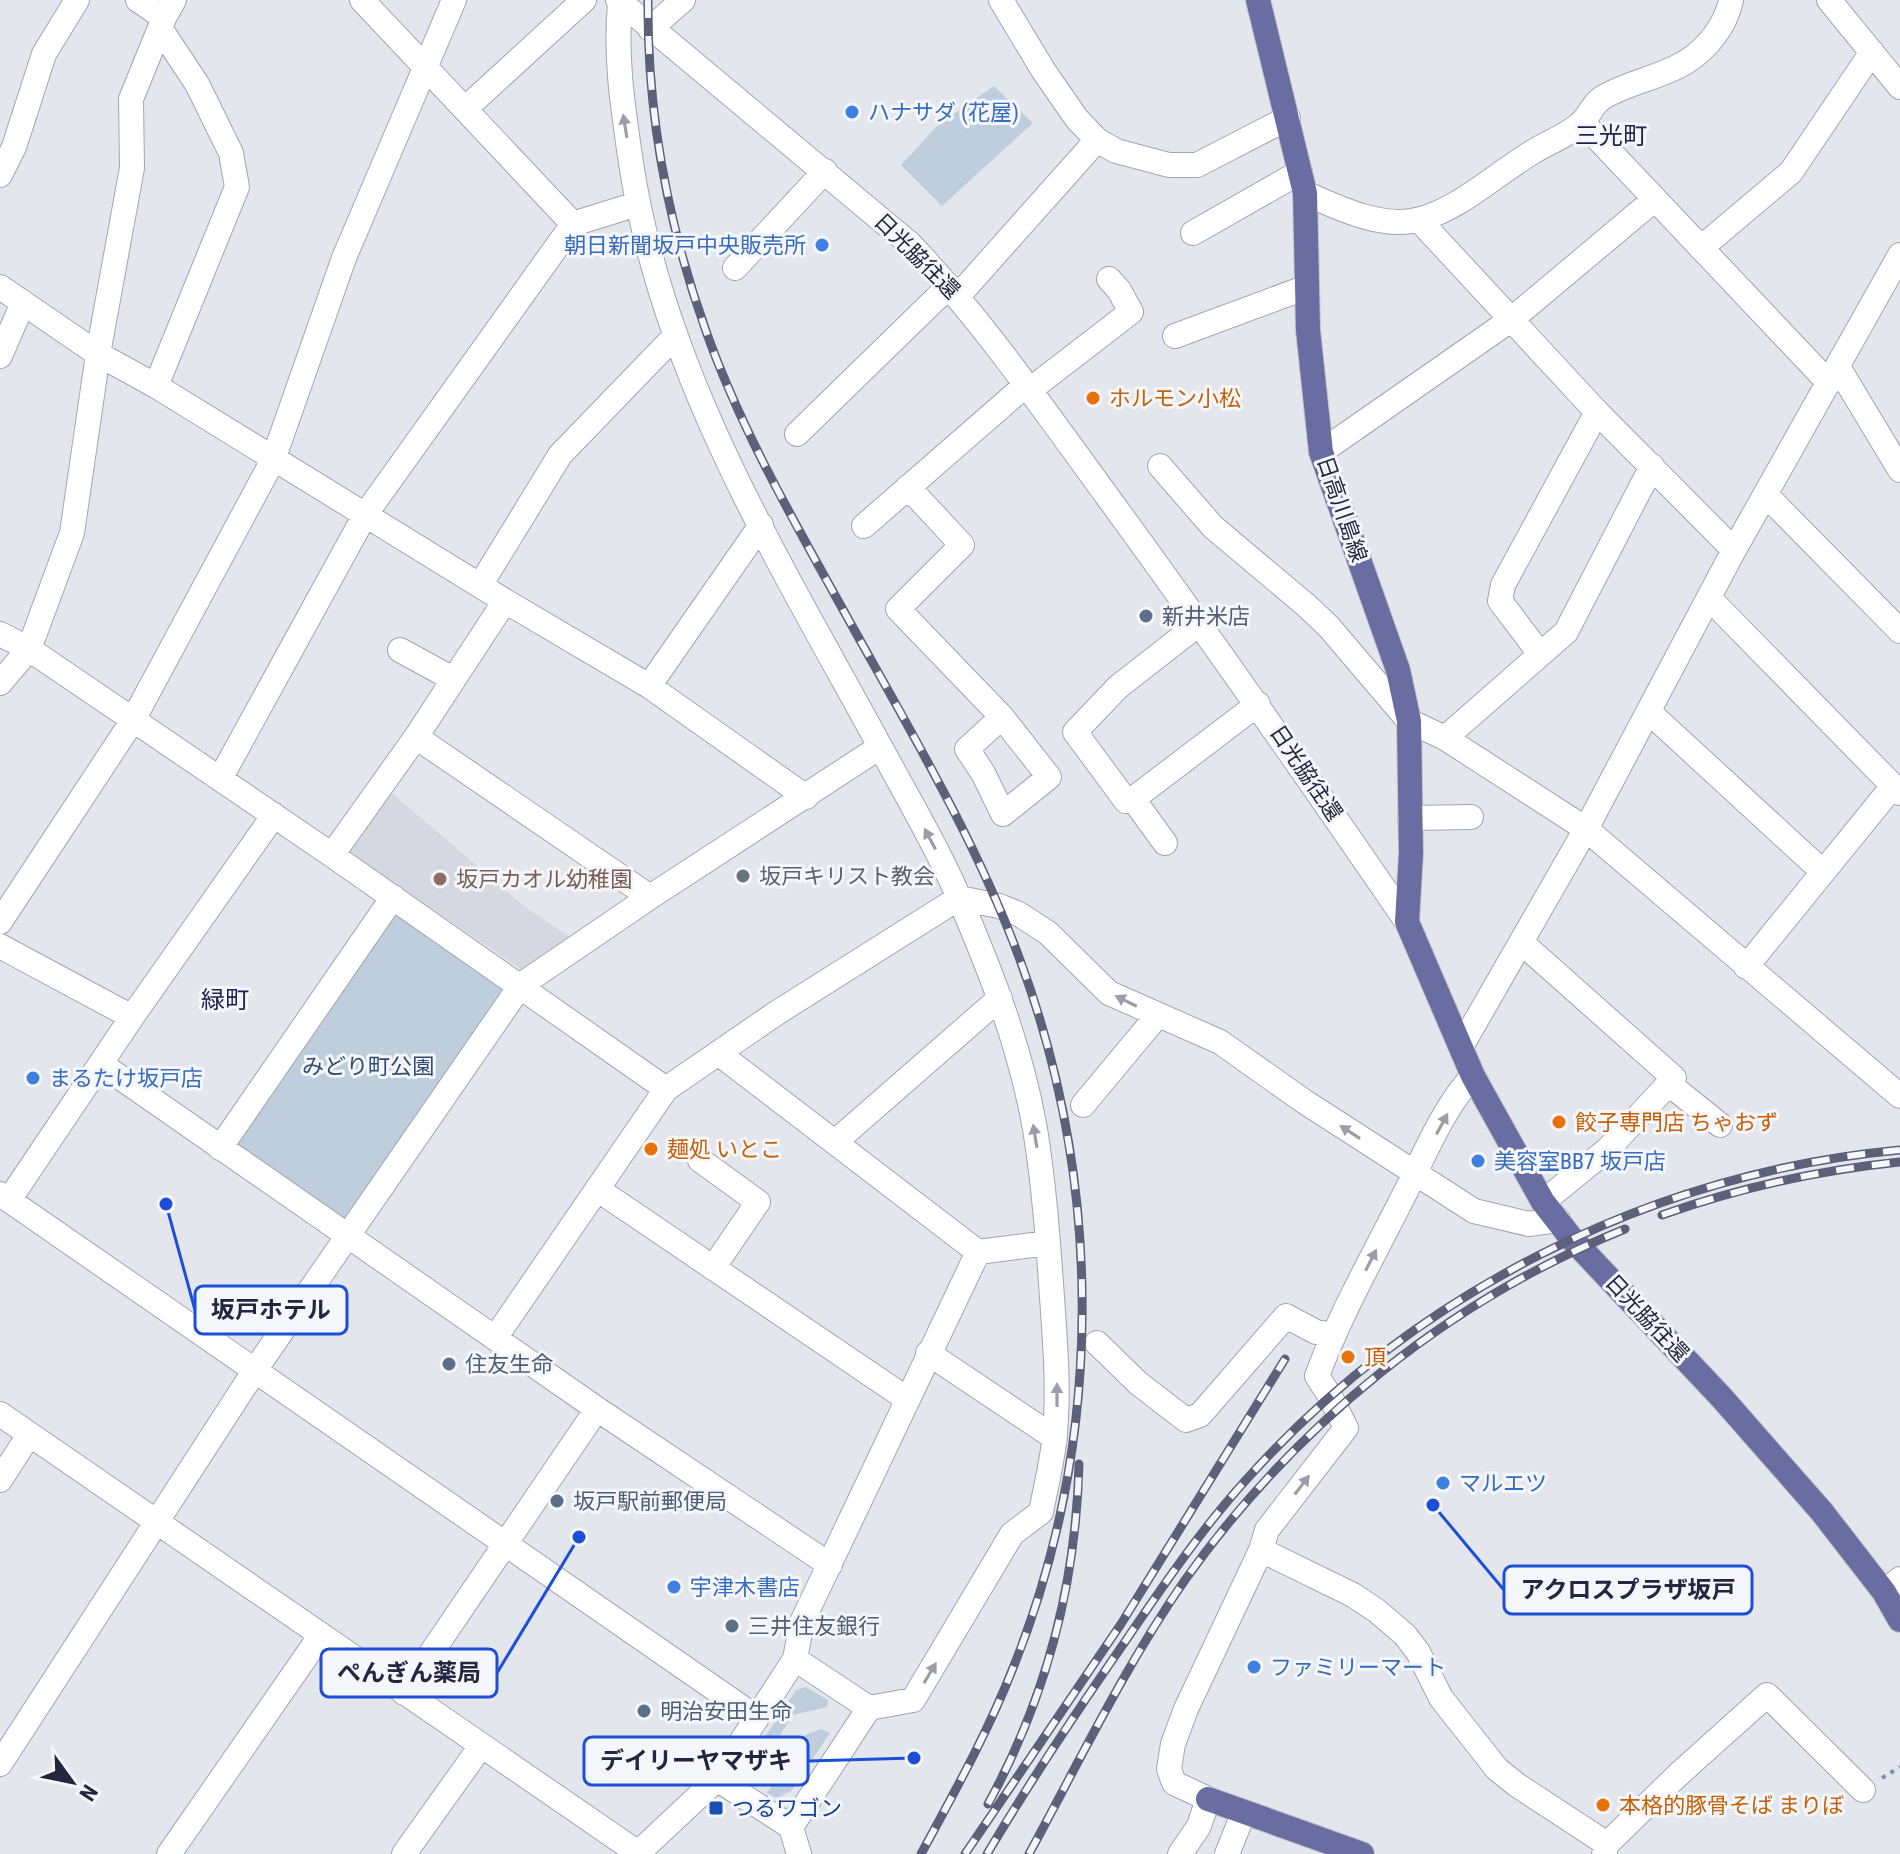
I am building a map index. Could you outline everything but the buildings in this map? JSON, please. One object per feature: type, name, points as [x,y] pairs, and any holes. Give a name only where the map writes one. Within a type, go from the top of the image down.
[{"type":"main road","name":"日高川島線","points":[[1258,0],[1302,183],[1308,330],[1321,452],[1398,670],[1409,721],[1407,922]]},
{"type":"main road","name":"日光脇往還","points":[[1407,922],[1473,1076],[1551,1211],[1572,1239],[1892,1585],[1900,1620]]},
{"type":"main road","points":[[1208,1799],[1326,1848],[1362,1854]]},
{"type":"street","points":[[0,175],[14,147],[44,54],[77,0]]},
{"type":"street","points":[[138,0],[166,15],[231,153],[237,187],[156,386]]},
{"type":"street","points":[[362,0],[573,224]]},
{"type":"street","points":[[0,922],[133,720],[273,460],[344,258],[454,0]]},
{"type":"street","points":[[466,108],[584,0]]},
{"type":"street","points":[[650,29],[683,0]]},
{"type":"street","points":[[1001,0],[1077,119],[1097,140],[1116,151],[1169,165],[1197,165],[1288,118]]},
{"type":"street","points":[[1193,233],[1302,183],[1356,215],[1388,220],[1419,220],[1463,199],[1582,122],[1598,100],[1685,63],[1709,42],[1728,16],[1731,0]]},
{"type":"street","points":[[1829,0],[1900,87]]},
{"type":"street","points":[[619,2],[617,43],[637,204],[675,336],[697,393],[761,525],[959,898],[1000,998],[1018,1058],[1034,1125],[1048,1243],[1056,1346],[1055,1438],[1041,1512],[1012,1534],[913,1700],[869,1708],[795,1659]]},
{"type":"street","name":"日光脇往還","points":[[619,2],[910,244],[954,291],[1029,387],[1200,623],[1407,922]]},
{"type":"street","points":[[0,683],[29,649],[72,533],[98,354],[132,168],[131,99],[166,15]]},
{"type":"street","points":[[1701,248],[1791,172],[1872,52]]},
{"type":"street","points":[[1582,122],[1701,248],[1833,375],[1900,470]]},
{"type":"street","points":[[797,434],[954,291],[1097,140]]},
{"type":"street","points":[[735,268],[825,171]]},
{"type":"street","points":[[1321,452],[1512,319],[1655,199]]},
{"type":"street","points":[[220,779],[365,515],[573,224],[637,204]]},
{"type":"street","points":[[1419,220],[1597,412],[1734,550]]},
{"type":"street","points":[[1462,1045],[1586,829],[1734,550],[1900,255]]},
{"type":"street","points":[[864,526],[1029,387],[1131,312],[1109,279]]},
{"type":"street","points":[[0,287],[98,354],[156,386],[649,686],[806,797]]},
{"type":"street","points":[[1175,336],[1307,287]]},
{"type":"street","points":[[0,356],[23,303]]},
{"type":"street","points":[[481,584],[560,455],[675,336]]},
{"type":"street","points":[[1540,654],[1500,601],[1503,585],[1597,412]]},
{"type":"street","points":[[1160,466],[1213,527],[1329,627],[1409,721],[1445,738],[1586,829],[1900,1096]]},
{"type":"street","points":[[1445,738],[1566,632],[1652,466]]},
{"type":"street","points":[[908,487],[962,545],[898,609],[1002,717]]},
{"type":"street","points":[[1766,495],[1900,631]]},
{"type":"street","points":[[649,686],[761,525]]},
{"type":"street","points":[[1710,599],[1896,789],[1746,967]]},
{"type":"street","points":[[332,855],[416,737],[505,601]]},
{"type":"street","points":[[1200,623],[1118,687],[1075,732],[1126,801],[1133,799],[1258,704]]},
{"type":"street","points":[[0,634],[29,649],[274,815],[666,1089]]},
{"type":"street","points":[[400,650],[453,679]]},
{"type":"street","points":[[1649,712],[1823,872]]},
{"type":"street","points":[[416,737],[650,897]]},
{"type":"street","points":[[0,1764],[255,1370],[521,985],[880,747]]},
{"type":"street","points":[[1133,799],[1165,843]]},
{"type":"street","points":[[274,815],[101,1064],[4,1197],[757,1718]]},
{"type":"street","points":[[1410,818],[1471,817]]},
{"type":"street","points":[[220,1148],[393,897]]},
{"type":"street","points":[[495,1338],[666,1089],[775,1014],[959,898],[999,906],[1019,914],[1048,933],[1109,993],[1220,1042],[1305,1102],[1474,1211],[1529,1224],[1551,1211],[1674,1078],[1522,943]]},
{"type":"street","points":[[0,946],[132,1017]]},
{"type":"street","points":[[835,1142],[1000,998]]},
{"type":"street","points":[[1083,1105],[1157,1016]]},
{"type":"street","points":[[718,1053],[978,1252],[1048,1243]]},
{"type":"street","points":[[101,1064],[597,1409],[830,1565]]},
{"type":"street","points":[[1180,1854],[1199,1826],[1208,1799],[1174,1783],[1169,1769],[1173,1744],[1186,1709],[1261,1550],[1267,1530],[1346,1428],[1317,1376],[1333,1335],[1415,1174],[1459,1092],[1473,1076]]},
{"type":"street","points":[[1669,1084],[1720,1125]]},
{"type":"street","points":[[700,1160],[758,1202],[713,1268]]},
{"type":"street","points":[[597,1189],[907,1399]]},
{"type":"street","points":[[0,1414],[637,1853],[717,1779],[795,1659],[802,1622],[978,1252]]},
{"type":"street","points":[[1097,1343],[1138,1383],[1186,1420],[1200,1415],[1286,1316],[1316,1332],[1333,1335]]},
{"type":"street","points":[[928,1353],[1055,1438]]},
{"type":"street","points":[[404,1693],[597,1409]]},
{"type":"street","points":[[0,1480],[29,1435]]},
{"type":"street","points":[[1261,1550],[1353,1595],[1405,1635],[1418,1652],[1441,1698],[1497,1769],[1605,1849],[1679,1774],[1767,1695],[1863,1790]]},
{"type":"street","points":[[169,1854],[321,1635]]},
{"type":"street","points":[[791,1827],[869,1708]]},
{"type":"street","points":[[404,1854],[481,1746]]},
{"type":"street","points":[[717,1779],[791,1827],[799,1854]]},
{"type":"street","points":[[1227,1854],[1244,1812]]},
{"type":"shaded area","name":"坂戸カオル幼稚園","points":[[387,789],[524,906],[571,938],[521,969],[348,852]]},
{"type":"green space","points":[[994,86],[1033,123],[942,206],[901,165],[938,125]]},
{"type":"green space","name":"みどり町公園","points":[[392,910],[504,987],[345,1222],[232,1145]]},
{"type":"green space","points":[[806,1687],[828,1700],[827,1707],[793,1715],[749,1783],[739,1776],[796,1690]]},
{"type":"green space","points":[[821,1729],[830,1733],[791,1791],[777,1798],[767,1793],[803,1736]]},
{"type":"railway","points":[[648,0],[651,84],[662,168],[681,250],[706,331],[735,404],[770,476],[940,784],[983,871],[1020,960],[1048,1046],[1067,1135],[1079,1224],[1082,1314],[1077,1405],[1064,1494],[1043,1582],[1013,1668],[982,1739],[921,1854]]},
{"type":"railway","points":[[987,1854],[1087,1697],[1212,1520],[1245,1481],[1311,1414],[1383,1354],[1460,1300],[1541,1254],[1627,1216],[1716,1185],[1807,1163],[1900,1150]]},
{"type":"railway","points":[[1662,1215],[1780,1181],[1900,1162]]},
{"type":"railway","points":[[1029,1854],[1103,1715],[1163,1613],[1228,1523],[1275,1470],[1380,1373],[1437,1330],[1497,1292],[1560,1258],[1625,1229]]},
{"type":"railway","points":[[965,1854],[1121,1624],[1285,1359]]},
{"type":"railway","points":[[988,1804],[1026,1723],[1054,1640],[1072,1553],[1079,1464]]},
{"type":"place","name":"ハナサダ (花屋)","points":[[852,112]]},
{"type":"place","name":"朝日新聞坂戸中央販売所","points":[[822,245]]},
{"type":"place","name":"ホルモン小松","points":[[1093,398]]},
{"type":"place","name":"新井米店","points":[[1146,616]]},
{"type":"place","name":"坂戸キリスト教会","points":[[743,876]]},
{"type":"place","name":"坂戸カオル幼稚園","points":[[440,879]]},
{"type":"place","name":"まるたけ坂戸店","points":[[33,1078]]},
{"type":"place","name":"餃子専門店 ちゃおず","points":[[1559,1122]]},
{"type":"place","name":"麺処 いとこ","points":[[651,1149]]},
{"type":"place","name":"美容室BB7 坂戸店","points":[[1478,1161]]},
{"type":"place","name":"坂戸ホテル","points":[[166,1204]]},
{"type":"place","name":"頂","points":[[1348,1357]]},
{"type":"place","name":"住友生命","points":[[449,1364]]},
{"type":"place","name":"マルエツ","points":[[1443,1483]]},
{"type":"place","name":"坂戸駅前郵便局","points":[[557,1501]]},
{"type":"place","name":"アクロスプラザ坂戸","points":[[1433,1505]]},
{"type":"place","name":"ぺんぎん薬局","points":[[579,1537]]},
{"type":"place","name":"宇津木書店","points":[[674,1587]]},
{"type":"place","name":"三井住友銀行","points":[[732,1626]]},
{"type":"place","name":"ファミリーマート","points":[[1254,1667]]},
{"type":"place","name":"明治安田生命","points":[[644,1711]]},
{"type":"place","name":"デイリーヤマザキ","points":[[914,1758]]},
{"type":"place","name":"本格的豚骨そば まりぼ","points":[[1603,1805]]},
{"type":"place","name":"つるワゴン","points":[[716,1808]]},
{"type":"district","name":"三光町","points":[[1611,136]]},
{"type":"district","name":"緑町","points":[[225,1000]]}]
